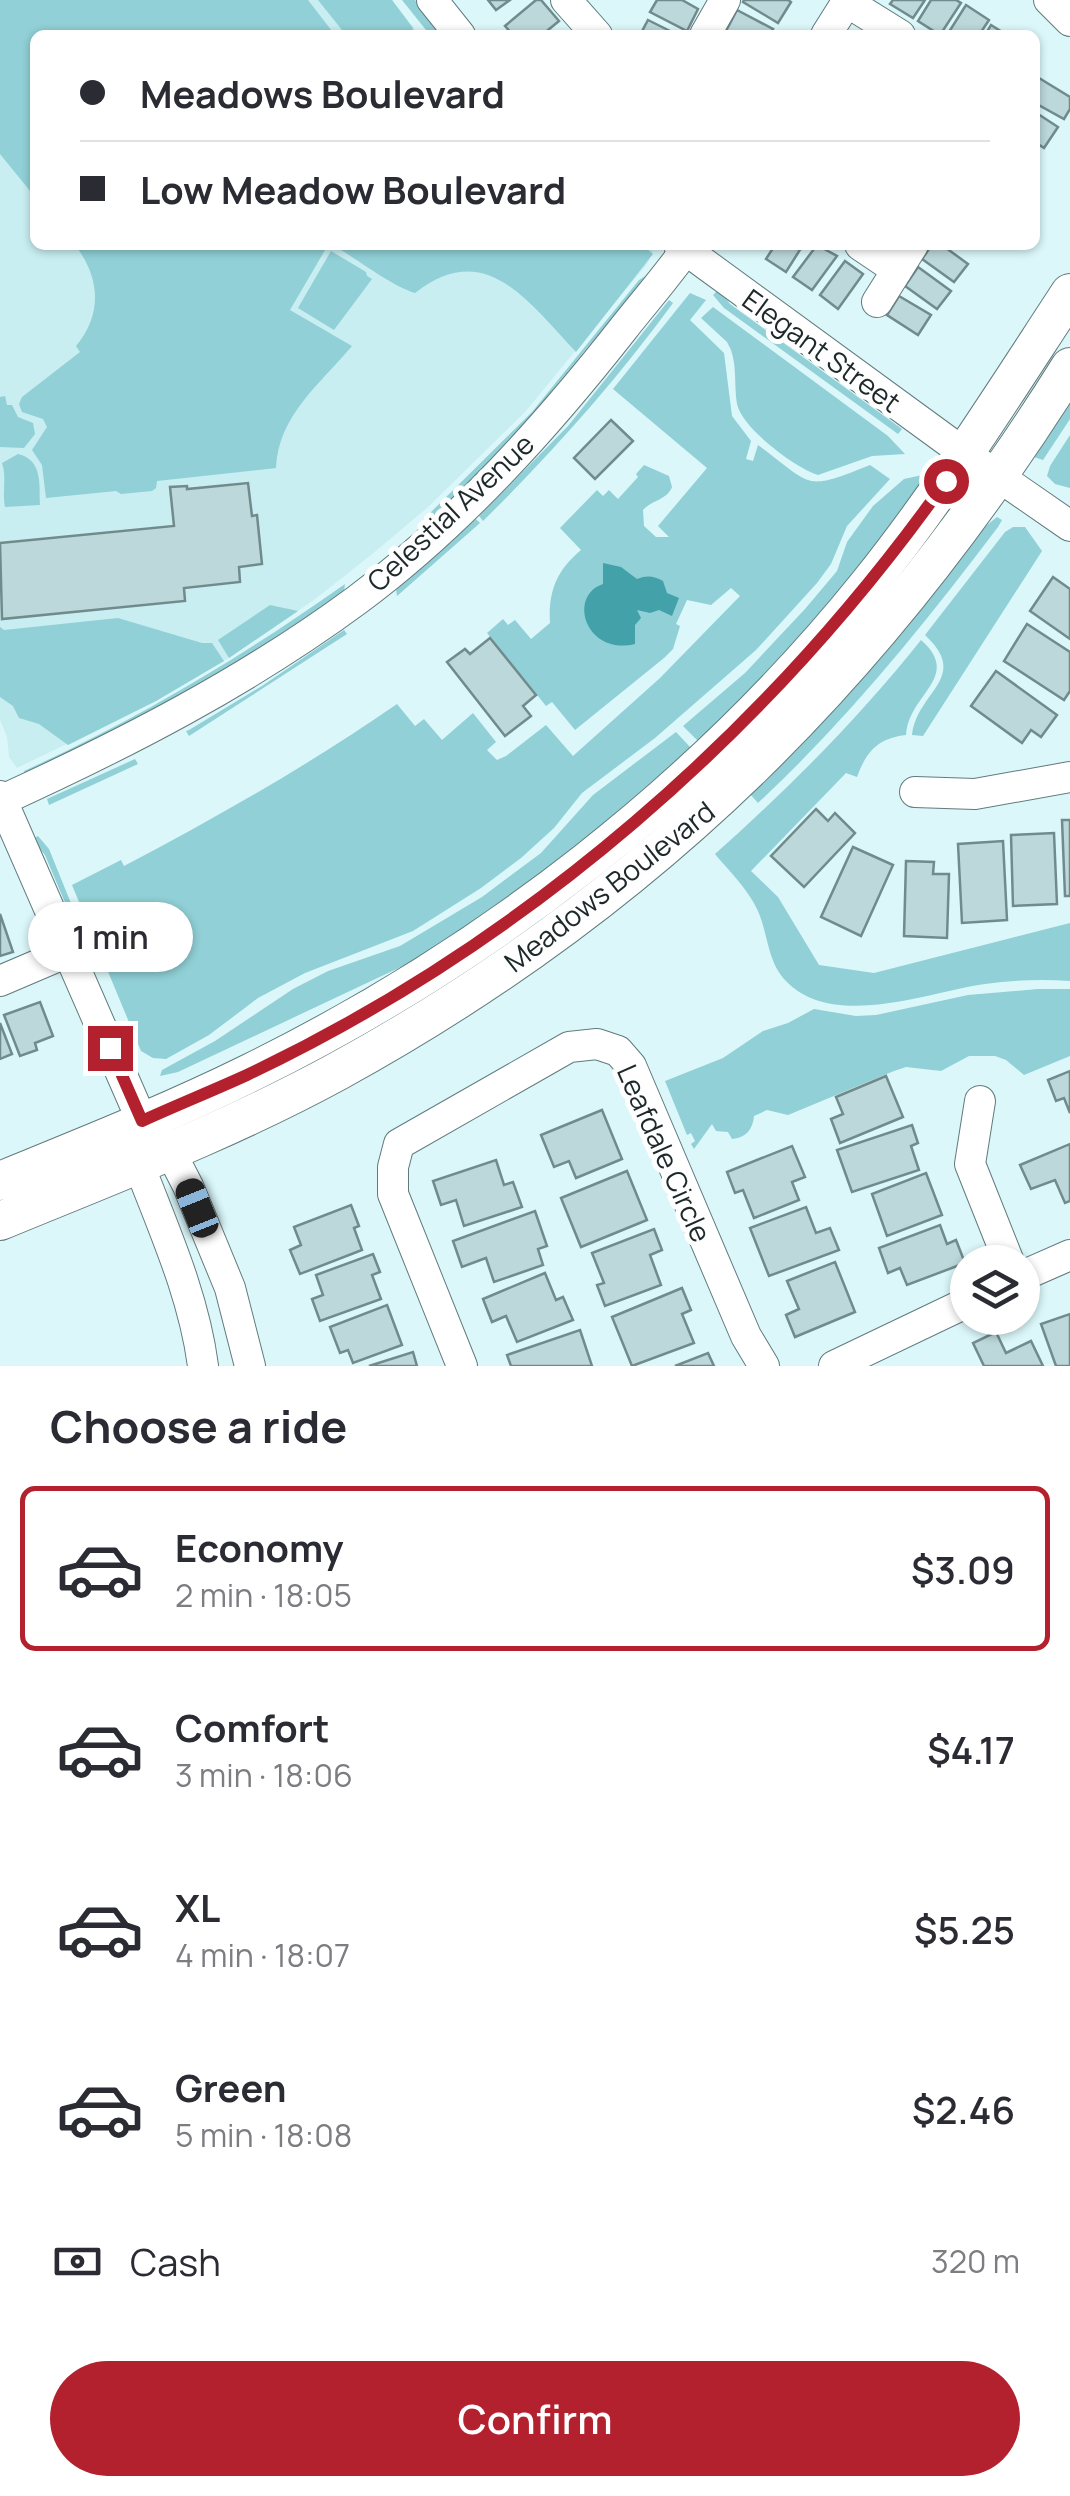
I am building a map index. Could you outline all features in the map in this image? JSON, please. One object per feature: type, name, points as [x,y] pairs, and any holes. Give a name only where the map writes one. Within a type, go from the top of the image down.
[{"type":"main road","name":"Meadows Boulevard","points":[[0,1181],[248,1074],[378,1004],[496,928],[609,843],[788,677],[868,585],[965,454],[1070,293]]},
{"type":"main road","name":"Meadows Boulevard","points":[[0,1221],[155,1158],[336,1072],[519,960],[633,874],[752,768],[854,663],[943,552],[1070,367]]},
{"type":"street","points":[[432,0],[456,30]]},
{"type":"street","points":[[566,0],[593,30]]},
{"type":"street","points":[[708,30],[725,0]]},
{"type":"street","points":[[1049,0],[1070,21]]},
{"type":"street","points":[[829,30],[848,1],[892,30]]},
{"type":"street","name":"Celestial Avenue","points":[[0,799],[154,728],[225,688],[358,599],[425,544],[578,386],[682,250]]},
{"type":"street","name":"Elegant Street","points":[[688,250],[965,454],[1070,526]]},
{"type":"street","points":[[877,250],[905,258],[877,302]]},
{"type":"street","points":[[915,792],[975,794],[1070,777]]},
{"type":"street","points":[[0,799],[142,1121],[155,1158],[199,1335],[202,1366]]},
{"type":"street","points":[[0,981],[68,952]]},
{"type":"street","name":"Leafdale Circle","points":[[462,1366],[393,1194],[393,1167],[399,1144],[537,1063],[569,1047],[597,1044],[618,1052],[630,1066],[746,1336],[764,1366]]},
{"type":"street","points":[[980,1102],[970,1164],[1002,1245]]},
{"type":"street","points":[[155,1158],[188,1186],[230,1288],[250,1366]]},
{"type":"street","points":[[1040,1268],[1070,1255]]},
{"type":"street","points":[[834,1366],[950,1311]]},
{"type":"shaded area","points":[[0,0],[392,0],[415,30],[30,30],[30,250],[651,250],[647,264],[525,412],[427,508],[314,600],[156,701],[17,768],[9,757],[0,720]]},
{"type":"shaded area","points":[[0,0],[308,0],[331,30],[30,30],[30,191],[0,154]]},
{"type":"shaded area","points":[[318,0],[392,0],[413,28],[413,30],[342,30]]},
{"type":"shaded area","points":[[402,0],[415,0],[437,28],[426,30]]},
{"type":"shaded area","points":[[78,250],[325,250],[290,310],[352,346],[292,417],[284,432],[276,468],[157,481],[152,491],[46,498],[42,465],[32,450],[47,427],[43,419],[22,412],[19,404],[22,397],[80,352],[76,346],[91,321],[95,296]]},
{"type":"shaded area","points":[[341,250],[648,250],[653,254],[576,352],[523,297],[485,274],[464,272],[440,277],[415,293]]},
{"type":"shaded area","points":[[331,251],[372,279],[334,330],[298,308]]},
{"type":"shaded area","points":[[647,275],[503,450],[434,517],[430,513],[532,412]]},
{"type":"shaded area","points":[[719,289],[730,304],[902,429],[898,434],[724,308],[713,295]]},
{"type":"shaded area","points":[[690,293],[706,300],[690,320],[724,353],[732,416],[751,441],[746,459],[753,461],[758,445],[810,481],[832,479],[870,465],[890,479],[847,526],[831,564],[756,650],[655,738],[582,793],[554,828],[481,888],[413,931],[305,973],[258,998],[209,1035],[166,1059],[153,1058],[141,1051],[72,885],[121,860],[124,866],[194,828],[297,769],[397,704],[415,726],[424,719],[442,740],[473,713],[496,742],[487,750],[497,760],[546,725],[573,756],[660,678],[740,596],[731,588],[711,605],[687,600],[676,624],[680,626],[673,649],[575,730],[552,702],[546,706],[487,633],[503,619],[508,625],[515,620],[531,639],[550,623],[556,582],[581,550],[560,528],[597,490],[603,496],[609,490],[618,499],[644,465],[669,476],[672,487],[667,495],[643,510],[644,526],[656,537],[669,537],[658,526],[707,468],[613,389]]},
{"type":"shaded area","points":[[669,300],[673,303],[606,388],[483,521],[479,516],[568,426]]},
{"type":"shaded area","points":[[713,307],[888,436],[905,454],[872,456],[818,475],[784,456],[741,414],[731,350],[701,318]]},
{"type":"shaded area","points":[[5,396],[7,405],[12,405],[18,417],[33,423],[35,434],[24,448],[0,447],[0,397]]},
{"type":"shaded area","points":[[1070,397],[1070,419],[1043,460],[1034,457]]},
{"type":"shaded area","points":[[1070,435],[1070,488],[1055,484],[1047,476]]},
{"type":"shaded area","points":[[18,454],[36,467],[40,505],[5,507],[2,463]]},
{"type":"shaded area","points":[[927,474],[867,559],[794,646],[698,741],[683,726],[745,673],[805,609],[837,571],[847,542],[873,506],[904,479]]},
{"type":"shaded area","points":[[997,517],[1002,520],[998,527],[913,635],[854,705],[758,803],[750,794],[869,670],[982,529]]},
{"type":"shaded area","points":[[476,519],[480,523],[397,596],[396,589]]},
{"type":"shaded area","points":[[1025,527],[1042,551],[923,736],[912,735],[916,720],[942,674],[938,650],[925,635],[1005,532]]},
{"type":"shaded area","points":[[603,563],[621,567],[637,579],[660,579],[667,593],[679,598],[672,616],[659,610],[637,610],[641,618],[635,625],[635,644],[604,641],[587,623],[586,600],[603,584]]},
{"type":"shaded area","points":[[345,584],[344,591],[335,598],[239,665],[26,775],[24,771],[189,685]]},
{"type":"shaded area","points":[[270,605],[298,611],[229,658],[218,640]]},
{"type":"shaded area","points":[[118,618],[212,643],[224,661],[68,745],[39,724],[19,718],[13,706],[0,697],[0,627],[4,630]]},
{"type":"shaded area","points":[[344,630],[347,634],[189,736],[186,731],[262,686]]},
{"type":"shaded area","points":[[921,640],[937,665],[906,735],[888,739],[874,748],[857,777],[846,773],[751,871],[778,897],[819,965],[874,973],[1070,923],[1070,981],[996,983],[881,1004],[828,1003],[805,995],[785,980],[771,955],[753,901],[715,854],[823,751]]},
{"type":"shaded area","points":[[676,732],[691,748],[558,862],[422,957],[178,1072],[160,1076],[162,1070],[215,1041],[293,989],[328,971],[400,946],[482,897],[541,853],[593,795]]},
{"type":"shaded area","points":[[135,759],[138,764],[49,805],[47,799]]},
{"type":"shaded area","points":[[38,836],[49,849],[79,923],[74,924],[45,855],[32,839]]},
{"type":"shaded area","points":[[1070,989],[1070,1056],[1024,1075],[995,1056],[969,1056],[941,1071],[906,1067],[788,1115],[767,1110],[754,1116],[750,1129],[737,1138],[716,1131],[712,1124],[694,1149],[691,1144],[695,1141],[691,1133],[687,1135],[665,1081],[723,1058],[763,1031],[814,1009],[876,1015],[968,995]]},
{"type":"building","points":[[488,0],[510,0],[496,10]]},
{"type":"building","points":[[536,0],[541,0],[559,21],[548,30],[509,30],[505,26]]},
{"type":"building","points":[[657,0],[682,0],[698,9],[688,30],[650,12]]},
{"type":"building","points":[[744,0],[788,0],[791,2],[778,23]]},
{"type":"building","points":[[893,0],[925,0],[913,18],[890,4]]},
{"type":"building","points":[[931,0],[961,3],[943,30],[932,30],[918,21]]},
{"type":"building","points":[[966,5],[989,20],[982,30],[950,30]]},
{"type":"building","points":[[737,10],[773,29],[772,30],[727,30]]},
{"type":"building","points":[[648,20],[668,30],[643,30]]},
{"type":"building","points":[[1040,79],[1070,97],[1070,109],[1064,119],[1040,106]]},
{"type":"building","points":[[1040,115],[1058,127],[1044,148],[1040,145]]},
{"type":"building","points":[[772,250],[800,250],[786,272],[766,259]]},
{"type":"building","points":[[813,250],[826,250],[837,256],[812,290],[793,277]]},
{"type":"building","points":[[928,250],[949,250],[968,264],[954,282],[922,259]]},
{"type":"building","points":[[845,261],[863,274],[838,309],[820,295]]},
{"type":"building","points":[[918,267],[951,291],[937,309],[905,286]]},
{"type":"building","points":[[899,296],[931,315],[918,335],[887,315]]},
{"type":"building","points":[[611,420],[633,441],[595,479],[574,458]]},
{"type":"building","points":[[248,483],[252,516],[257,515],[262,564],[239,567],[240,582],[184,588],[185,601],[2,619],[0,543],[174,526],[170,487]]},
{"type":"building","points":[[1053,577],[1070,589],[1070,639],[1030,611]]},
{"type":"building","points":[[1027,624],[1070,652],[1070,691],[1064,700],[1004,661]]},
{"type":"building","points":[[490,638],[536,695],[523,706],[531,716],[505,736],[447,662],[465,649],[470,654]]},
{"type":"building","points":[[996,671],[1057,715],[1041,737],[1031,730],[1022,743],[971,706]]},
{"type":"building","points":[[816,809],[828,821],[835,813],[855,833],[804,887],[771,856]]},
{"type":"building","points":[[1062,820],[1070,820],[1070,896],[1065,896]]},
{"type":"building","points":[[1054,833],[1057,904],[1013,906],[1011,835]]},
{"type":"building","points":[[1003,841],[1007,920],[962,923],[958,844]]},
{"type":"building","points":[[853,847],[893,865],[861,936],[821,917]]},
{"type":"building","points":[[906,861],[934,862],[933,874],[949,874],[947,938],[904,936]]},
{"type":"building","points":[[0,914],[13,952],[0,956]]},
{"type":"building","points":[[40,1002],[53,1036],[35,1043],[37,1050],[20,1056],[4,1015]]},
{"type":"building","points":[[0,1023],[12,1054],[0,1059]]},
{"type":"building","points":[[1070,1071],[1070,1113],[1064,1098],[1056,1101],[1048,1080]]},
{"type":"building","points":[[886,1076],[903,1117],[840,1143],[831,1119],[843,1114],[836,1097]]},
{"type":"building","points":[[602,1110],[622,1159],[576,1178],[569,1161],[554,1167],[541,1135]]},
{"type":"building","points":[[912,1125],[918,1143],[911,1146],[919,1170],[852,1192],[837,1150]]},
{"type":"building","points":[[1070,1144],[1070,1201],[1065,1203],[1055,1180],[1031,1189],[1020,1165]]},
{"type":"building","points":[[792,1146],[805,1177],[792,1182],[799,1200],[754,1218],[743,1190],[735,1193],[727,1172]]},
{"type":"building","points":[[496,1160],[504,1185],[513,1182],[522,1207],[464,1226],[456,1200],[441,1205],[433,1181]]},
{"type":"building","points":[[627,1171],[647,1220],[581,1247],[561,1198]]},
{"type":"building","points":[[926,1173],[942,1215],[887,1236],[872,1194]]},
{"type":"building","points":[[351,1205],[362,1250],[300,1274],[290,1250],[301,1245],[294,1227]]},
{"type":"building","points":[[806,1207],[816,1233],[830,1228],[839,1250],[769,1276],[750,1228]]},
{"type":"building","points":[[535,1211],[547,1246],[538,1249],[543,1265],[494,1282],[486,1258],[462,1267],[453,1241]]},
{"type":"building","points":[[940,1225],[947,1244],[956,1240],[958,1245],[950,1245],[950,1269],[907,1285],[900,1268],[888,1273],[879,1248]]},
{"type":"building","points":[[654,1229],[662,1250],[650,1255],[661,1285],[605,1306],[597,1285],[604,1283],[592,1253]]},
{"type":"building","points":[[373,1254],[380,1272],[372,1275],[381,1299],[320,1321],[312,1299],[323,1295],[316,1275]]},
{"type":"building","points":[[835,1262],[855,1312],[795,1337],[786,1315],[799,1309],[787,1281]]},
{"type":"building","points":[[545,1273],[556,1300],[563,1297],[573,1320],[517,1342],[506,1316],[492,1322],[483,1299]]},
{"type":"building","points":[[682,1288],[691,1310],[682,1314],[694,1343],[632,1366],[612,1317]]},
{"type":"building","points":[[387,1305],[402,1345],[353,1363],[348,1350],[340,1353],[330,1327]]},
{"type":"building","points":[[1070,1314],[1070,1366],[1056,1366],[1041,1324]]},
{"type":"building","points":[[580,1330],[592,1366],[511,1366],[507,1355]]},
{"type":"building","points":[[997,1335],[1006,1353],[1031,1341],[1043,1366],[984,1366],[973,1343]]},
{"type":"building","points":[[413,1352],[417,1366],[369,1366]]},
{"type":"building","points":[[708,1353],[714,1366],[675,1366]]},
{"type":"route","points":[[110,1048],[142,1121],[248,1074],[318,1037],[378,1004],[496,928],[609,843],[775,690],[868,585],[946,481]]}]
